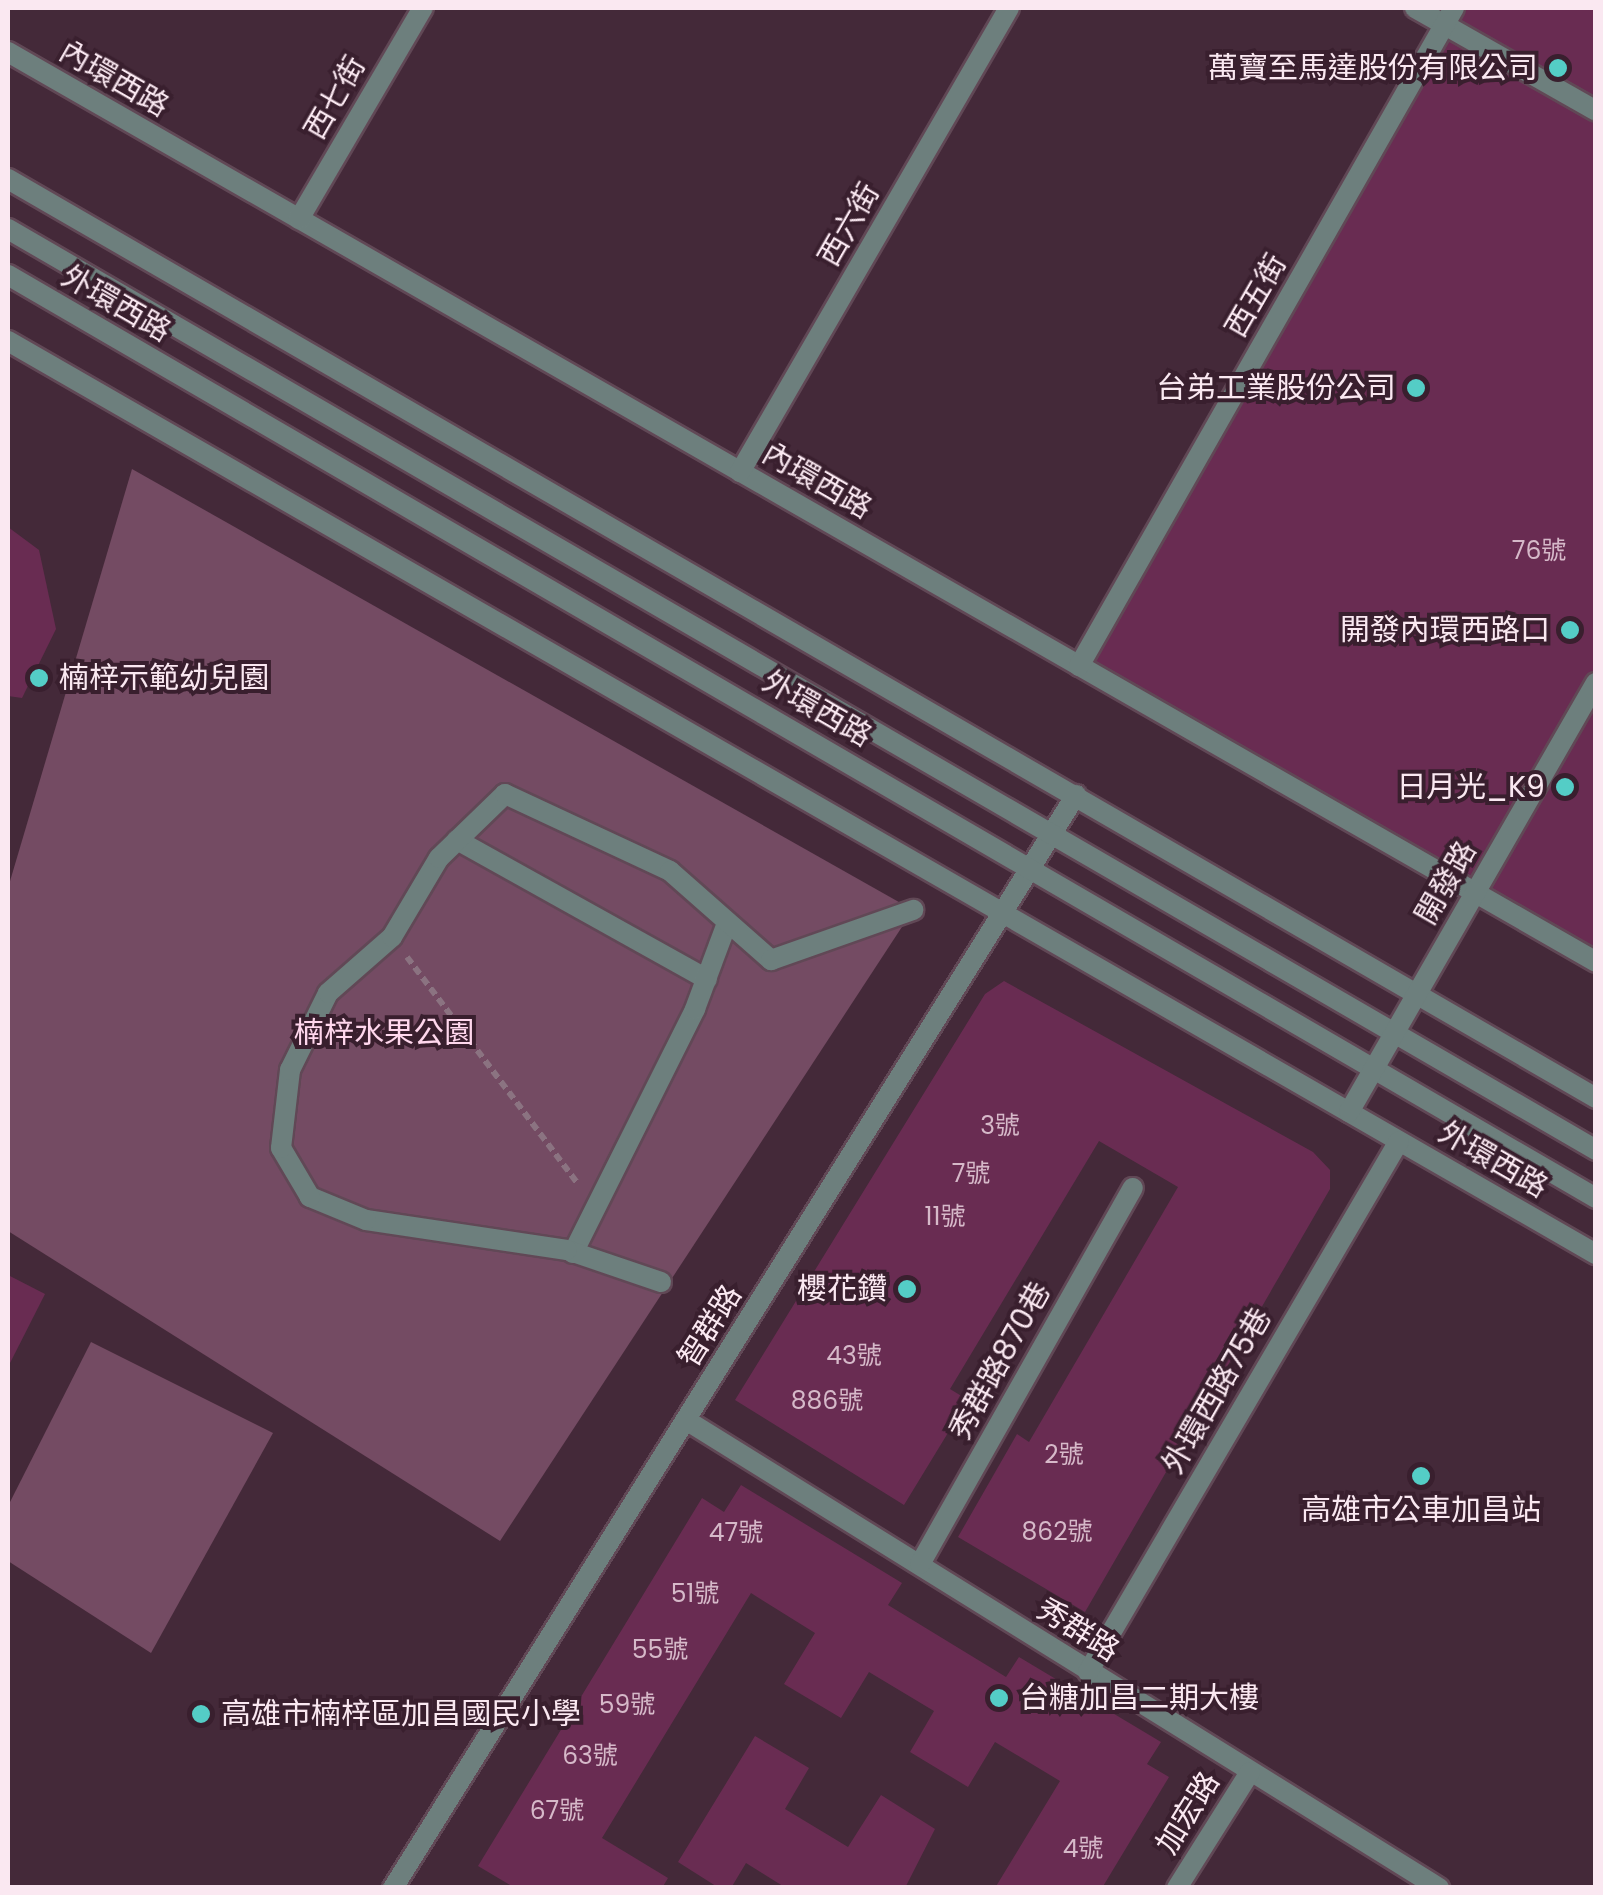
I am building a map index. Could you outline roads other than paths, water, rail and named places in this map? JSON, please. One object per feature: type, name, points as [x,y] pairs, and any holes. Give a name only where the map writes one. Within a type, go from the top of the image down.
[{"type":"street","name":"西七街","points":[[299,219],[424,8]]},
{"type":"street","name":"西六街","points":[[740,472],[1009,8]]},
{"type":"street","points":[[1415,8],[1450,16],[1596,111]]},
{"type":"street","name":"西五街","points":[[1080,666],[1450,16]]},
{"type":"street","name":"內環西路","points":[[8,52],[1596,962]]},
{"type":"street","name":"外環西路","points":[[8,178],[1596,1098]]},
{"type":"street","name":"外環西路","points":[[8,230],[1596,1150]]},
{"type":"street","name":"外環西路","points":[[8,275],[1596,1198]]},
{"type":"street","name":"外環西路","points":[[8,341],[1596,1254]]},
{"type":"street","name":"開發路","points":[[1349,1112],[1596,683]]},
{"type":"street","points":[[661,1282],[573,1252],[366,1220],[310,1197],[281,1148],[290,1070],[328,993],[392,937],[457,840],[505,794],[670,871],[771,960],[913,910]]},
{"type":"street","name":"智群路","points":[[393,1888],[1076,795]]},
{"type":"street","points":[[457,840],[707,979]]},
{"type":"street","points":[[573,1252],[707,979],[727,923]]},
{"type":"street","name":"外環西路75巷","points":[[1088,1672],[1399,1141]]},
{"type":"street","name":"秀群路870巷","points":[[920,1564],[1133,1188]]},
{"type":"street","name":"秀群路","points":[[686,1420],[1439,1888]]},
{"type":"street","name":"加宏路","points":[[1177,1888],[1250,1772]]},
{"type":"place","name":"萬寶至馬達股份有限公司","points":[[1558,68]]},
{"type":"place","name":"台弟工業股份公司","points":[[1416,388]]},
{"type":"place","name":"開發內環西路口","points":[[1570,630]]},
{"type":"place","name":"楠梓示範幼兒園","points":[[39,678]]},
{"type":"place","name":"日月光_K9","points":[[1565,787]]},
{"type":"place","name":"櫻花鑽","points":[[907,1289]]},
{"type":"place","name":"高雄市公車加昌站","points":[[1421,1476]]},
{"type":"place","name":"台糖加昌二期大樓","points":[[999,1698]]},
{"type":"place","name":"高雄市楠梓區加昌國民小學","points":[[201,1714]]},
{"type":"park label","name":"楠梓水果公園","points":[[384,1033]]}]
